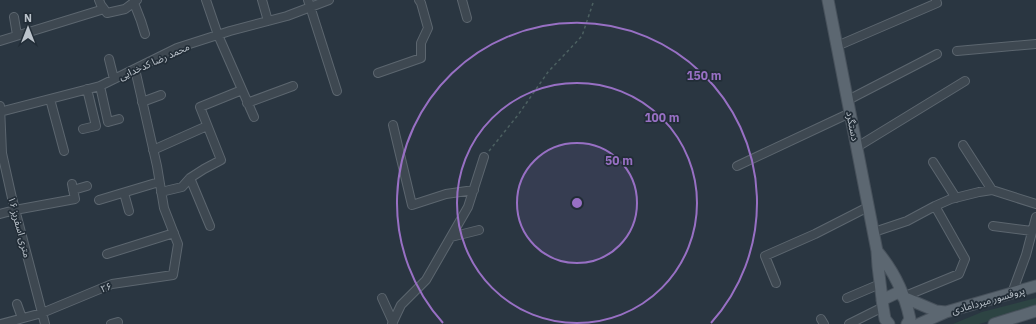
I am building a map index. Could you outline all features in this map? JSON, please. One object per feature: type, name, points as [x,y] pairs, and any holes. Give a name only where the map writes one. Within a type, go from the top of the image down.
[{"type":"main road","name":"دستگرد","points":[[828,0],[874,232],[882,303],[886,322]]},
{"type":"main road","name":"دستگرد","points":[[877,251],[885,260],[902,294],[910,319],[907,324]]},
{"type":"main road","name":"پروفسور میردامادی","points":[[919,324],[946,312],[1036,286]]},
{"type":"main road","points":[[882,303],[902,294],[936,311],[946,312]]},
{"type":"main road","points":[[994,324],[1036,311]]},
{"type":"street","points":[[99,0],[108,13],[125,9],[135,1],[145,34]]},
{"type":"street","points":[[206,0],[218,35],[254,117]]},
{"type":"street","points":[[262,0],[268,21]]},
{"type":"street","name":"محمد رضا کدخدایی","points":[[0,110],[100,86],[177,48],[230,31],[287,16],[309,4],[329,0]]},
{"type":"street","points":[[378,73],[422,58],[421,43],[428,28],[422,3],[419,0]]},
{"type":"street","points":[[462,0],[468,18]]},
{"type":"street","points":[[837,46],[937,3],[936,0]]},
{"type":"street","points":[[309,4],[337,91]]},
{"type":"street","points":[[0,41],[104,9]]},
{"type":"street","points":[[14,17],[17,35]]},
{"type":"street","points":[[957,51],[1036,44]]},
{"type":"street","points":[[848,100],[937,54]]},
{"type":"street","points":[[109,59],[114,79]]},
{"type":"street","points":[[108,254],[174,233],[164,208],[160,182],[135,69]]},
{"type":"street","points":[[857,146],[965,81]]},
{"type":"street","points":[[100,86],[108,122],[119,119]]},
{"type":"street","points":[[248,103],[293,86]]},
{"type":"street","points":[[83,129],[96,126],[87,89]]},
{"type":"street","points":[[161,192],[182,188],[190,178],[221,160],[200,107],[242,90]]},
{"type":"street","points":[[142,102],[161,95]]},
{"type":"street","points":[[50,99],[64,151]]},
{"type":"street","name":"۱۶ متری اسفریز","points":[[0,110],[2,163],[45,324]]},
{"type":"street","points":[[737,166],[850,113]]},
{"type":"street","points":[[394,125],[412,205],[446,194],[474,190]]},
{"type":"street","points":[[153,150],[207,126]]},
{"type":"street","points":[[963,145],[992,190]]},
{"type":"street","points":[[393,323],[401,305],[426,280],[468,207],[484,157]]},
{"type":"street","points":[[933,162],[956,198]]},
{"type":"street","points":[[190,178],[210,226]]},
{"type":"street","points":[[99,200],[160,182]]},
{"type":"street","points":[[0,214],[75,199],[73,187],[87,186]]},
{"type":"street","points":[[874,232],[907,221],[934,206],[979,192],[992,190],[1036,204]]},
{"type":"street","points":[[124,192],[129,212]]},
{"type":"street","points":[[902,294],[959,274],[965,259],[934,206]]},
{"type":"street","points":[[776,283],[765,256],[815,234],[868,207]]},
{"type":"street","points":[[1012,293],[1026,255],[1036,217]]},
{"type":"street","points":[[993,226],[1032,231]]},
{"type":"street","points":[[451,237],[479,230]]},
{"type":"street","name":"۲۶","points":[[1,324],[42,313],[112,284],[173,275],[178,244],[174,233]]},
{"type":"street","points":[[847,298],[880,284]]},
{"type":"street","points":[[382,298],[393,323]]},
{"type":"street","points":[[849,324],[882,303]]},
{"type":"street","points":[[17,304],[22,318]]},
{"type":"path","points":[[484,157],[518,115],[548,72],[582,36],[594,0]]},
{"type":"green space","points":[[1036,298],[1036,308],[979,324],[953,324],[982,312]]}]
